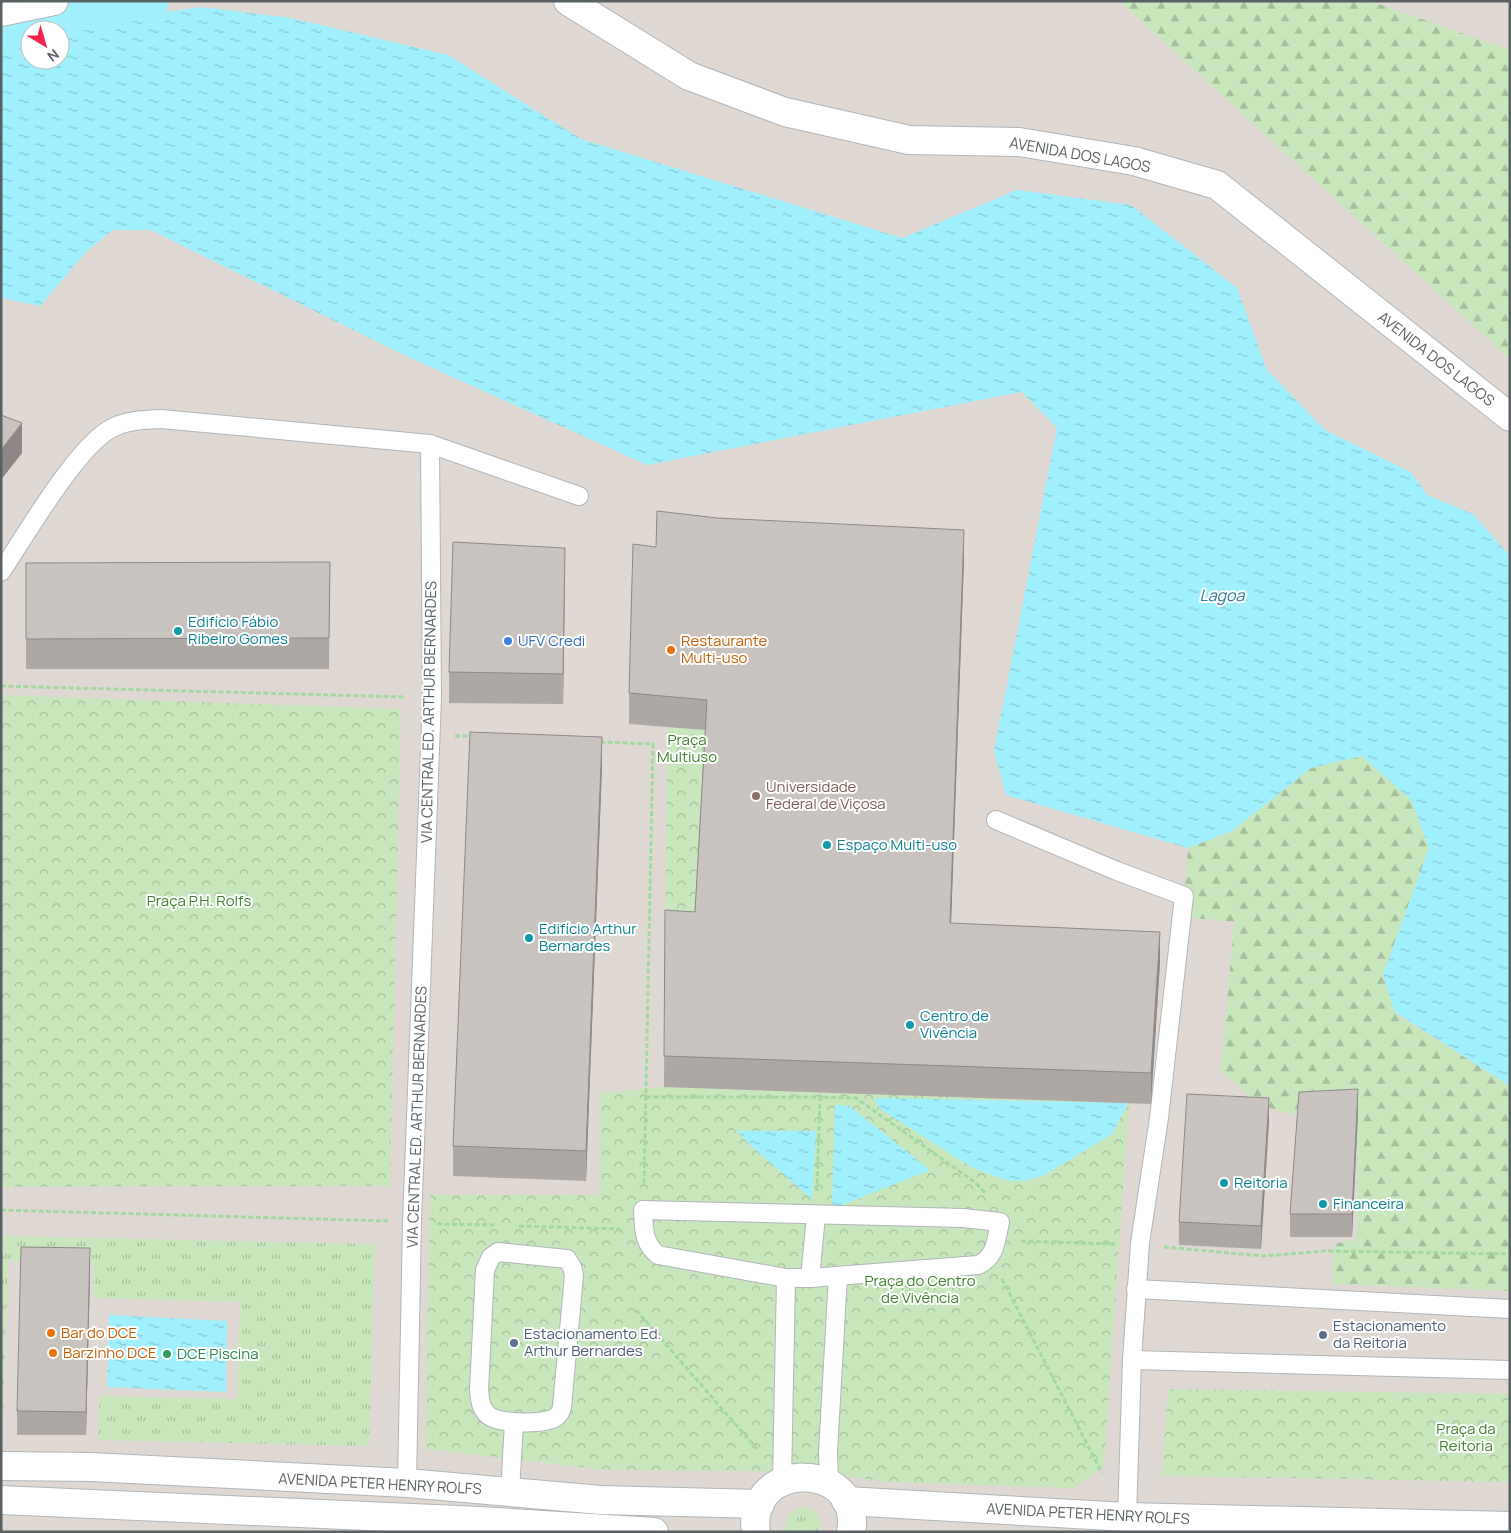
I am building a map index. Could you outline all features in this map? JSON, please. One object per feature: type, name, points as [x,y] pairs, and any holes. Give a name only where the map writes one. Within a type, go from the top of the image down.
[{"type":"main road","points":[[1,12],[54,1]]},
{"type":"main road","name":"AVENIDA DOS LAGOS","points":[[568,1],[689,76],[785,112],[909,140],[1019,142],[1124,160],[1216,185],[1510,417]]},
{"type":"main road","name":"AVENIDA PETER HENRY ROLFS","points":[[1,1466],[92,1467],[407,1483],[601,1500],[760,1504]]},
{"type":"main road","name":"AVENIDA PETER HENRY ROLFS","points":[[782,1481],[797,1476],[814,1476],[838,1492],[1127,1517],[1510,1526]]},
{"type":"main road","points":[[756,1532],[756,1516],[760,1504],[769,1490],[782,1481]]},
{"type":"main road","points":[[838,1492],[851,1513],[851,1532]]},
{"type":"main road","points":[[1,1500],[470,1521],[654,1532]]},
{"type":"lane","points":[[1,572],[65,478],[92,443],[113,428],[132,421],[161,419],[430,444],[578,496]]},
{"type":"lane","name":"VIA CENTRAL ED. ARTHUR BERNARDES","points":[[407,1483],[412,1222],[432,697],[430,444]]},
{"type":"lane","points":[[996,820],[1117,871],[1184,896],[1159,1118],[1140,1245],[1132,1360],[1127,1517]]},
{"type":"lane","points":[[643,1210],[816,1216],[963,1218],[1000,1222],[991,1258],[978,1265],[810,1278],[786,1278],[658,1255],[650,1248],[644,1230],[643,1210]]},
{"type":"lane","points":[[810,1278],[816,1216]]},
{"type":"lane","points":[[498,1252],[567,1259],[574,1275],[562,1407],[555,1418],[546,1422],[514,1422],[495,1420],[486,1414],[481,1405],[479,1390],[485,1270],[491,1257],[498,1252]]},
{"type":"lane","points":[[838,1276],[828,1452],[838,1492]]},
{"type":"lane","points":[[782,1481],[786,1278]]},
{"type":"lane","points":[[1136,1289],[1510,1309]]},
{"type":"lane","points":[[1132,1360],[1510,1370]]},
{"type":"lane","points":[[510,1492],[514,1422]]},
{"type":"path","points":[[1,686],[432,697]]},
{"type":"path","points":[[445,735],[475,737]]},
{"type":"path","points":[[594,742],[653,744],[643,1210]]},
{"type":"path","points":[[646,1096],[856,1098],[976,1182],[999,1209],[1000,1222]]},
{"type":"path","points":[[816,1216],[820,1097]]},
{"type":"path","points":[[1,1210],[499,1226]]},
{"type":"path","points":[[518,1226],[644,1230]]},
{"type":"path","points":[[996,1240],[1140,1245],[1263,1256],[1325,1251],[1510,1254]]},
{"type":"path","points":[[991,1258],[1104,1476]]},
{"type":"path","points":[[636,1310],[762,1455]]},
{"type":"shaded area","name":"Universidade Federal de Viçosa","points":[[1,1],[1510,1],[1510,1532],[1,1532]]},
{"type":"green space","points":[[1119,1],[1370,1],[1510,50],[1510,359]]},
{"type":"green space","name":"Praça P.H. Rolfs","points":[[1,695],[401,709],[390,1186],[1,1187]]},
{"type":"green space","name":"Praça Multiuso","points":[[667,727],[707,730],[695,942],[665,940]]},
{"type":"green space","points":[[1362,756],[1411,800],[1429,848],[1383,975],[1395,1013],[1510,1086],[1510,1291],[1332,1284],[1334,1244],[1357,1239],[1357,1113],[1299,1115],[1261,1106],[1221,1071],[1234,922],[1182,917],[1188,848],[1232,831],[1311,768]]},
{"type":"green space","name":"Praça do Centro de Vivência","points":[[664,1087],[1129,1103],[1104,1466],[1073,1488],[885,1482],[824,1472],[607,1470],[425,1449],[430,1195],[599,1195],[600,1093]]},
{"type":"green space","points":[[1,1236],[375,1244],[369,1446],[98,1440],[99,1396],[237,1399],[240,1302],[93,1298],[94,1263],[8,1261],[3,1421],[1,1421]]},
{"type":"green space","name":"Praça da Reitoria","points":[[1168,1389],[1510,1394],[1510,1482],[1162,1476]]},
{"type":"green space","points":[[804,1507],[812,1510],[820,1519],[819,1532],[786,1532],[787,1518],[791,1512]]},
{"type":"water","name":"Lagoa","points":[[201,7],[291,18],[448,55],[581,139],[902,238],[1017,190],[1131,205],[1237,288],[1267,370],[1325,430],[1411,472],[1427,495],[1473,514],[1510,556],[1510,1086],[1395,1012],[1383,975],[1429,848],[1411,800],[1362,756],[1311,768],[1232,831],[1188,848],[1006,795],[994,751],[1057,428],[1022,392],[647,465],[393,350],[151,230],[113,230],[87,251],[40,306],[1,298],[1,43],[14,34],[20,33],[20,70],[70,70],[70,26]]},
{"type":"water","points":[[875,1098],[1128,1103],[1112,1134],[1043,1176],[1024,1181],[1005,1180],[971,1167],[879,1108]]},
{"type":"water","points":[[835,1105],[849,1106],[930,1170],[832,1209]]},
{"type":"water","points":[[737,1131],[816,1131],[812,1199],[747,1142]]},
{"type":"water","name":"DCE Piscina","points":[[109,1315],[227,1321],[226,1392],[107,1387]]},
{"type":"building","points":[[1,415],[22,423],[1,450]]},
{"type":"building","points":[[657,511],[717,518],[964,530],[950,923],[1160,932],[1151,1073],[664,1056],[665,910],[695,912],[707,700],[629,693],[633,544],[656,547]]},
{"type":"building","name":"UFV Credi","points":[[453,542],[565,548],[563,674],[449,672]]},
{"type":"building","points":[[330,562],[329,638],[26,639],[26,563]]},
{"type":"building","name":"Edifício Arthur Bernardes","points":[[470,732],[602,737],[586,1151],[453,1146]]},
{"type":"building","name":"Financeira","points":[[1358,1089],[1352,1214],[1290,1214],[1299,1092]]},
{"type":"building","name":"Reitoria","points":[[1187,1094],[1269,1098],[1261,1226],[1179,1222]]},
{"type":"building","name":"Barzinho DCE","points":[[21,1247],[90,1248],[86,1412],[17,1411]]},
{"type":"waterway","points":[[1,28],[152,1]]},
{"type":"place","name":"Edifício Fábio Ribeiro Gomes","points":[[178,631]]},
{"type":"place","name":"UFV Credi","points":[[508,641]]},
{"type":"place","name":"Restaurante Multi-uso","points":[[671,650]]},
{"type":"place","name":"Universidade Federal de Viçosa","points":[[756,796]]},
{"type":"place","name":"Espaço Multi-uso","points":[[827,845]]},
{"type":"place","name":"Edifício Arthur Bernardes","points":[[529,938]]},
{"type":"place","name":"Centro de Vivência","points":[[910,1025]]},
{"type":"place","name":"Reitoria","points":[[1224,1183]]},
{"type":"place","name":"Financeira","points":[[1323,1204]]},
{"type":"place","name":"Bar do DCE","points":[[51,1333]]},
{"type":"place","name":"Estacionamento da Reitoria","points":[[1323,1335]]},
{"type":"place","name":"Estacionamento Ed. Arthur Bernardes","points":[[514,1343]]},
{"type":"place","name":"Barzinho DCE","points":[[53,1353]]},
{"type":"place","name":"DCE Piscina","points":[[167,1354]]}]
